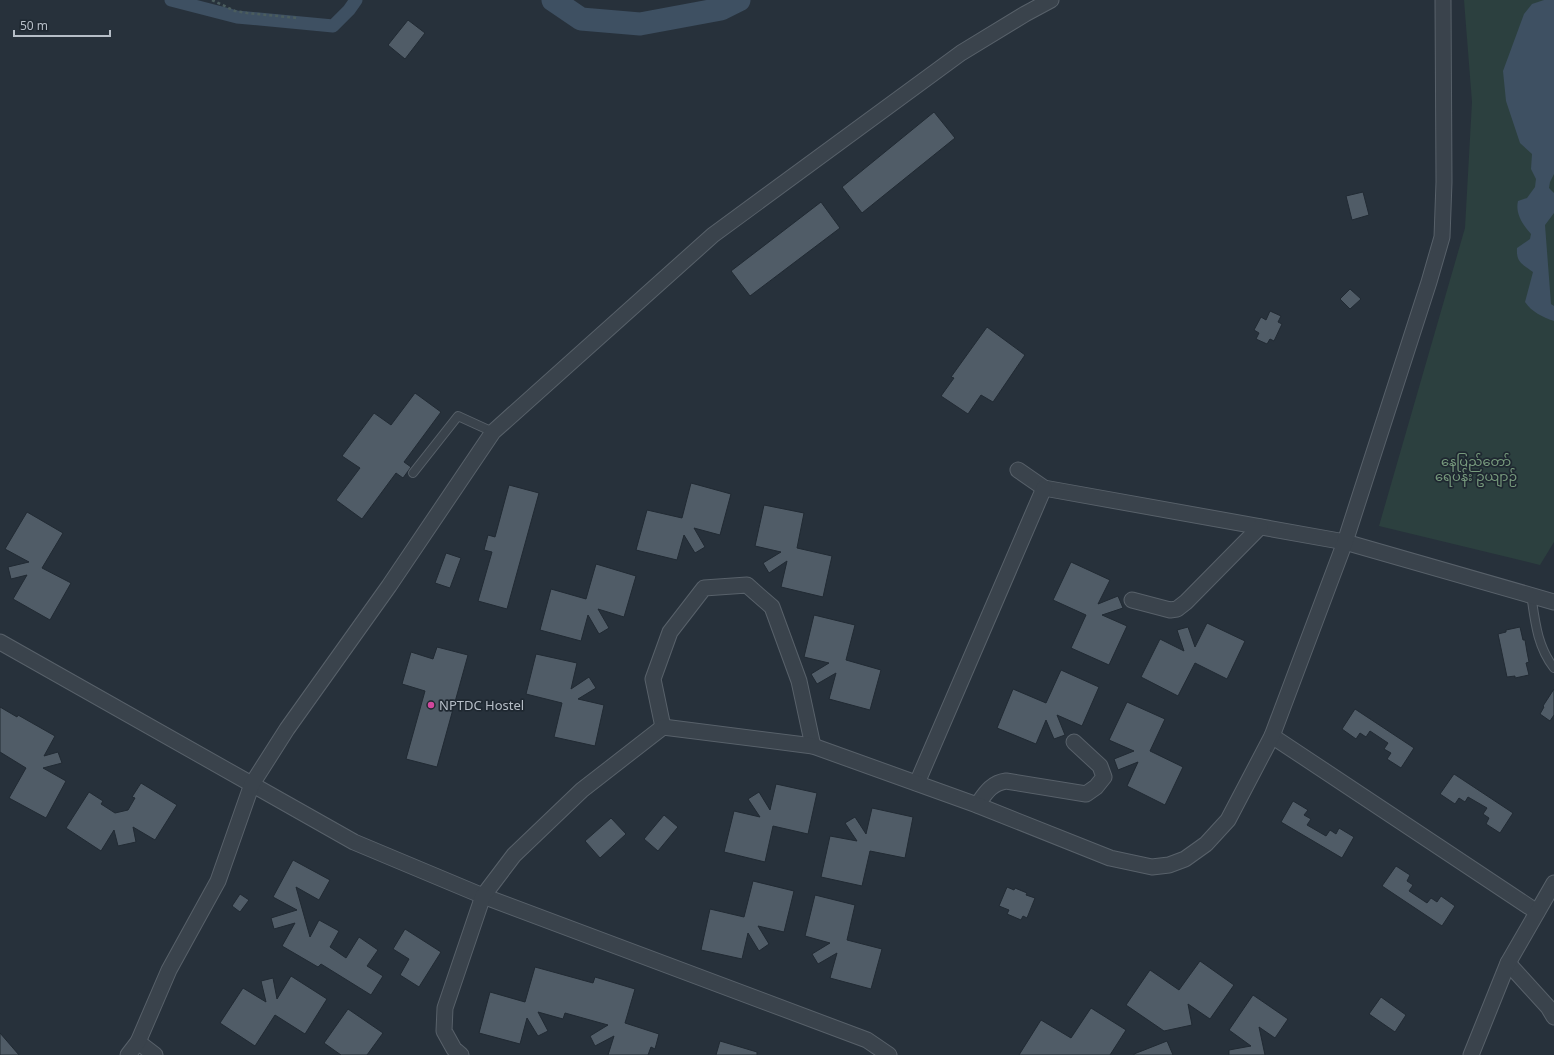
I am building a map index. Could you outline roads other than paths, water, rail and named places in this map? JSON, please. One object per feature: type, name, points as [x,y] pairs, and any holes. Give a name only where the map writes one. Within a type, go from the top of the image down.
[{"type":"street","points":[[128,1055],[138,1042],[169,970],[218,881],[252,784],[287,729],[388,586],[493,432],[713,236],[961,52],[1025,14],[1052,0]]},
{"type":"street","points":[[462,1055],[454,1049],[444,1031],[445,1008],[483,896],[514,856],[582,790],[663,728],[813,746],[977,805],[1110,858],[1152,867],[1169,865],[1185,859],[1206,844],[1228,820],[1272,736],[1345,542],[1429,282],[1442,237],[1444,182],[1443,0]]},
{"type":"street","points":[[1018,470],[1044,488],[1345,542],[1531,594],[1554,602]]},
{"type":"street","points":[[917,784],[1044,488]]},
{"type":"street","points":[[1132,600],[1170,610],[1177,609],[1186,602],[1260,527]]},
{"type":"street","points":[[663,728],[653,679],[670,632],[704,588],[747,585],[772,607],[799,681],[813,746]]},
{"type":"street","points":[[0,642],[354,842],[483,896],[867,1040],[889,1055]]},
{"type":"street","points":[[1272,736],[1537,912]]},
{"type":"street","points":[[977,805],[991,787],[997,782],[1006,781],[1086,794],[1096,787],[1104,777],[1100,766],[1074,742]]},
{"type":"street","points":[[1471,1055],[1508,963],[1554,883]]},
{"type":"street","points":[[1508,963],[1548,1007],[1554,1017]]},
{"type":"street","points":[[138,1042],[155,1055]]},
{"type":"lane","points":[[413,473],[458,416],[493,432]]},
{"type":"lane","points":[[1531,594],[1537,636],[1545,655],[1554,668]]},
{"type":"water","points":[[1544,0],[1554,0],[1554,174],[1549,188],[1554,193],[1554,213],[1545,225],[1551,304],[1554,306],[1554,321],[1538,314],[1525,302],[1533,272],[1520,262],[1517,248],[1530,239],[1531,234],[1520,219],[1517,206],[1518,201],[1527,198],[1535,187],[1536,179],[1531,169],[1532,154],[1520,143],[1506,101],[1503,71],[1524,14],[1532,4]]},
{"type":"waterway","points":[[171,0],[237,17],[333,26],[349,10],[356,0]]},
{"type":"waterway","points":[[553,0],[581,19],[640,24],[721,9],[739,0]]},
{"type":"place","name":"NPTDC Hostel","points":[[431,705]]},
{"type":"park label","name":"နေပြည်တော် ရေပန်း ဥယျာဉ်","points":[[1476,468]]}]
